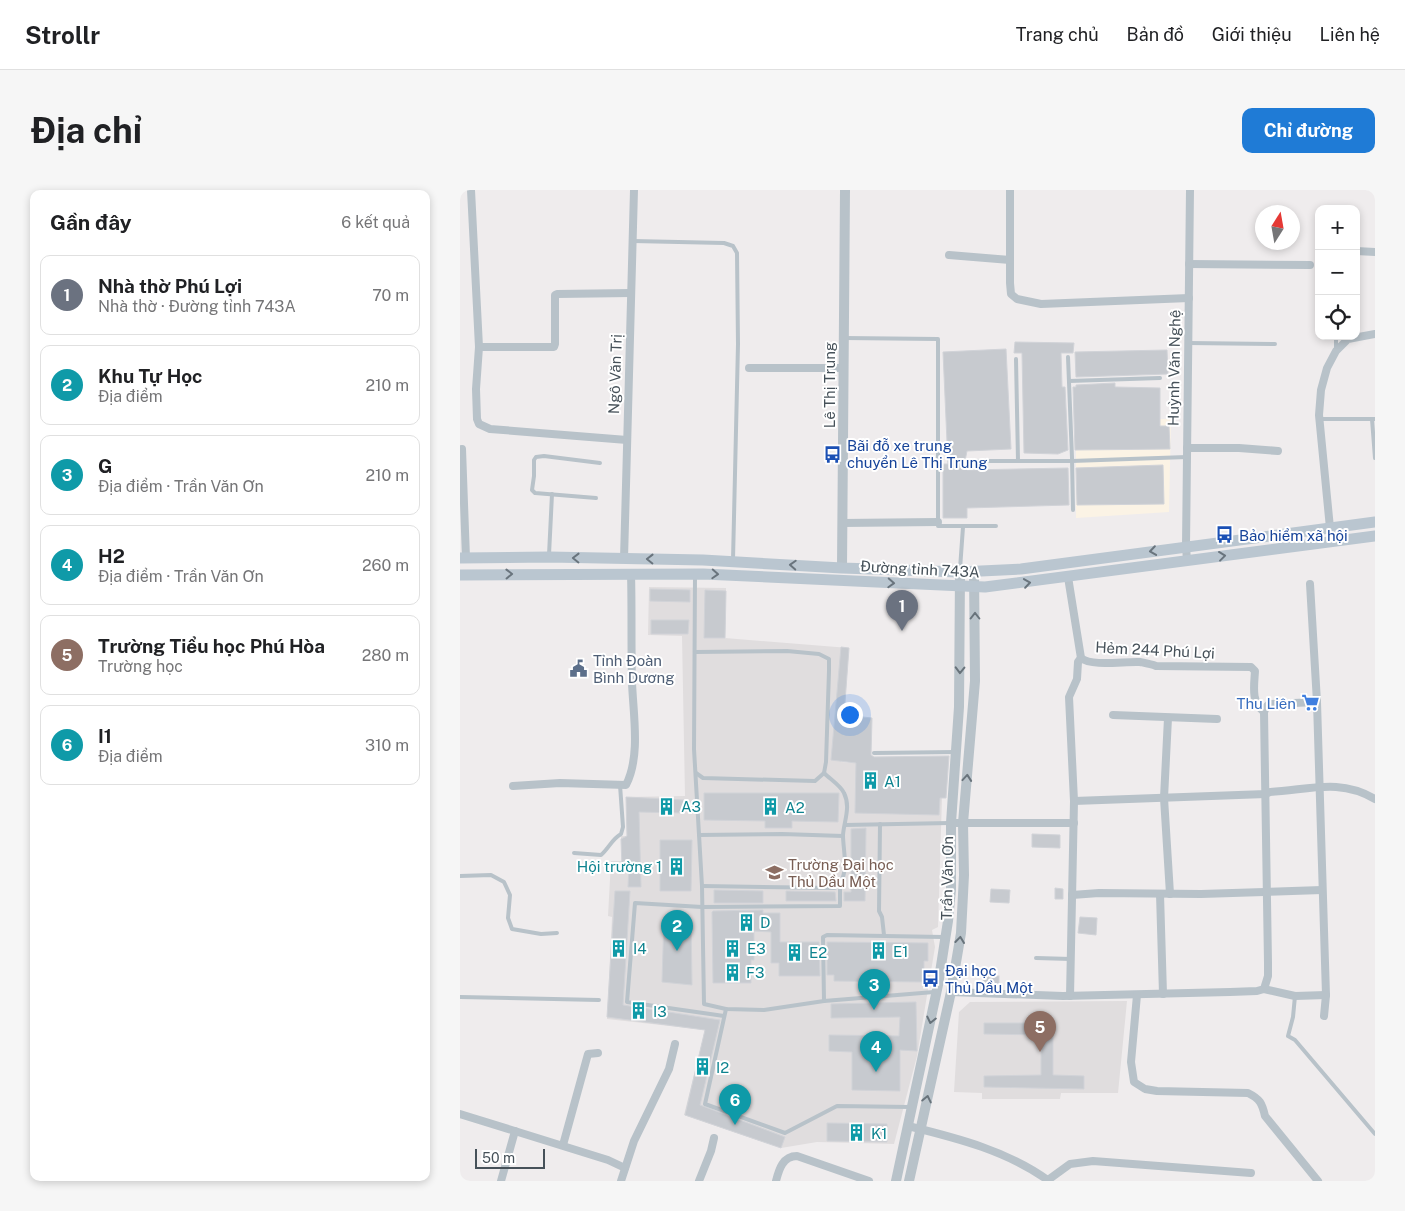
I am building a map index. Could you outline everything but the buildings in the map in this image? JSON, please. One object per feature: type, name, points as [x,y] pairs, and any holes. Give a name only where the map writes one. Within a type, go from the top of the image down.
[{"type":"main road","name":"Đường tỉnh 743A","points":[[463,558],[549,557],[733,562],[960,572],[1021,569],[1375,522]]},
{"type":"main road","name":"Đường tỉnh 743A","points":[[460,575],[695,574],[974,587],[1021,584],[1375,536]]},
{"type":"street","points":[[470,190],[479,347],[476,389],[477,419],[479,424],[490,429],[627,440]]},
{"type":"street","name":"Ngô Văn Trị","points":[[624,559],[634,190]]},
{"type":"street","name":"Lê Thị Trung","points":[[842,581],[845,190]]},
{"type":"street","points":[[1010,190],[1011,294],[1017,299],[1041,304],[1189,298]]},
{"type":"street","name":"Huỳnh Văn Nghệ","points":[[1187,560],[1190,190]]},
{"type":"street","points":[[1360,251],[1375,252]]},
{"type":"street","points":[[949,256],[1010,260]]},
{"type":"street","points":[[1189,264],[1310,265]]},
{"type":"street","points":[[479,347],[554,347],[555,295],[631,293]]},
{"type":"street","points":[[1330,528],[1320,419],[1321,390],[1327,368],[1336,351],[1348,339],[1375,334]]},
{"type":"street","points":[[749,368],[844,368]]},
{"type":"street","points":[[1187,448],[1239,448],[1278,451]]},
{"type":"street","points":[[462,449],[463,558]]},
{"type":"street","points":[[842,523],[938,522]]},
{"type":"street","name":"Trần Văn Ơn","points":[[909,1181],[951,992],[958,955],[963,911],[963,823],[975,681],[974,571]]},
{"type":"street","name":"Trần Văn Ơn","points":[[896,1181],[937,992],[946,938],[951,888],[951,823],[959,707],[960,572]]},
{"type":"street","points":[[512,786],[560,783],[626,785],[635,745],[632,684],[631,573]]},
{"type":"street","name":"Hẻm 244 Phú Lợi","points":[[1068,577],[1081,658],[1083,660],[1093,662],[1142,662],[1156,666],[1251,667],[1255,671],[1254,695],[1257,706],[1264,712]]},
{"type":"street","points":[[1310,584],[1317,702],[1326,995],[1324,1016]]},
{"type":"street","points":[[1070,996],[1074,801],[1069,697],[1077,680],[1078,662],[1081,658]]},
{"type":"street","points":[[1264,989],[1268,976],[1264,712],[1269,704],[1317,702]]},
{"type":"street","points":[[1113,715],[1217,719]]},
{"type":"street","points":[[1168,718],[1164,798],[1170,894]]},
{"type":"street","points":[[1074,801],[1266,794],[1270,792],[1337,786],[1348,787],[1375,799]]},
{"type":"street","points":[[951,823],[1074,822]]},
{"type":"street","points":[[1072,895],[1322,890]]},
{"type":"street","points":[[1160,894],[1163,994]]},
{"type":"street","points":[[951,992],[1070,996],[1257,991],[1264,989],[1295,996],[1326,995]]},
{"type":"street","points":[[1137,995],[1131,1062],[1134,1082],[1145,1089],[1157,1091],[1248,1093],[1258,1098],[1263,1104],[1264,1116],[1318,1181]]},
{"type":"street","points":[[621,1181],[640,1126],[669,1069],[675,1044]]},
{"type":"street","points":[[563,1145],[588,1054],[598,1053]]},
{"type":"street","points":[[460,1114],[563,1145],[608,1160],[625,1168]]},
{"type":"street","points":[[908,1126],[956,1138],[989,1150],[1022,1164],[1045,1179],[1070,1164],[1093,1161],[1250,1173]]},
{"type":"street","points":[[501,1181],[515,1131]]},
{"type":"street","points":[[699,1181],[714,1138]]},
{"type":"street","points":[[776,1181],[784,1162],[791,1156],[797,1156],[869,1181]]},
{"type":"lane","points":[[633,241],[724,243],[733,246],[737,253],[738,344],[733,562]]},
{"type":"lane","points":[[844,338],[938,339],[938,526],[996,526]]},
{"type":"lane","points":[[1336,340],[1336,351]]},
{"type":"lane","points":[[1188,343],[1275,344]]},
{"type":"lane","points":[[1068,356],[1073,510]]},
{"type":"lane","points":[[1016,359],[1018,461]]},
{"type":"lane","points":[[1069,381],[1160,378]]},
{"type":"lane","points":[[1320,419],[1373,419],[1375,458]]},
{"type":"lane","points":[[596,498],[540,494],[532,490],[534,460],[544,456],[600,463]]},
{"type":"lane","points":[[969,461],[1072,461],[1187,457]]},
{"type":"lane","points":[[549,557],[552,494]]},
{"type":"lane","points":[[960,572],[963,527]]},
{"type":"lane","points":[[695,574],[694,748],[702,886],[704,1004],[726,1009],[764,1010],[824,1001],[937,992]]},
{"type":"lane","points":[[694,652],[786,651],[819,654],[828,659],[826,762],[824,773],[815,781],[703,778],[696,773]]},
{"type":"lane","points":[[874,753],[956,752]]},
{"type":"lane","points":[[724,1016],[627,1002],[635,903],[702,907],[840,906],[840,884],[846,864],[843,836],[848,813],[844,792],[824,773]]},
{"type":"lane","points":[[574,853],[601,855],[608,849],[615,838],[621,834],[624,827],[620,785]]},
{"type":"lane","points":[[845,825],[951,823]]},
{"type":"lane","points":[[880,824],[879,912],[882,917],[884,935]]},
{"type":"lane","points":[[699,835],[782,834],[843,836]]},
{"type":"lane","points":[[460,876],[491,875],[504,882],[510,895],[508,918],[512,929],[541,934],[557,933]]},
{"type":"lane","points":[[702,886],[835,888],[840,884]]},
{"type":"lane","points":[[824,1001],[823,937],[826,935],[946,938]]},
{"type":"lane","points":[[1036,958],[1071,959]]},
{"type":"lane","points":[[1295,996],[1293,1017],[1288,1036],[1295,1040],[1375,1134]]},
{"type":"lane","points":[[460,998],[599,1000]]},
{"type":"lane","points":[[726,1009],[705,1104],[785,1133],[837,1106],[912,1107]]},
{"type":"shaded area","points":[[1171,419],[1169,512],[1076,518],[1076,420]]},
{"type":"shaded area","name":"Trường Đại học Thủ Dầu Một","points":[[649,587],[726,588],[725,638],[849,648],[841,762],[885,765],[942,798],[938,927],[932,930],[935,947],[917,1056],[894,1144],[817,1142],[781,1148],[684,1115],[705,1030],[607,1019],[612,917],[608,916],[611,861],[622,861],[621,836],[627,836],[626,797],[685,796],[682,636],[648,635]]},
{"type":"shaded area","points":[[1127,1001],[1118,1093],[1061,1093],[1060,1099],[982,1099],[982,1093],[954,1092],[959,1012],[970,1002]]},
{"type":"place","name":"Bãi đỗ xe trung chuyển Lê Thị Trung","points":[[833,454]]},
{"type":"place","name":"Bảo hiểm xã hội","points":[[1225,535]]},
{"type":"place","name":"Nhà thờ Phú Lợi","points":[[902,631]]},
{"type":"place","name":"Tỉnh Đoàn Bình Dương","points":[[579,669]]},
{"type":"place","name":"Thu Liên","points":[[1310,703]]},
{"type":"place","name":"A1","points":[[870,781]]},
{"type":"place","name":"A3","points":[[667,806]]},
{"type":"place","name":"A2","points":[[771,807]]},
{"type":"place","name":"Hội trường 1","points":[[676,866]]},
{"type":"place","name":"Trường Đại học Thủ Dầu Một","points":[[774,873]]},
{"type":"place","name":"D","points":[[746,922]]},
{"type":"place","name":"I4","points":[[619,948]]},
{"type":"place","name":"E3","points":[[733,948]]},
{"type":"place","name":"Khu Tự Học","points":[[677,951]]},
{"type":"place","name":"E1","points":[[879,951]]},
{"type":"place","name":"E2","points":[[795,952]]},
{"type":"place","name":"F3","points":[[732,972]]},
{"type":"place","name":"Đại học Thủ Dầu Một","points":[[931,979]]},
{"type":"place","name":"G","points":[[874,1010]]},
{"type":"place","name":"I3","points":[[639,1011]]},
{"type":"place","name":"Trường Tiểu học Phú Hòa","points":[[1040,1052]]},
{"type":"place","name":"I2","points":[[702,1067]]},
{"type":"place","name":"H2","points":[[876,1072]]},
{"type":"place","name":"I1","points":[[735,1125]]},
{"type":"place","name":"K1","points":[[857,1133]]}]
